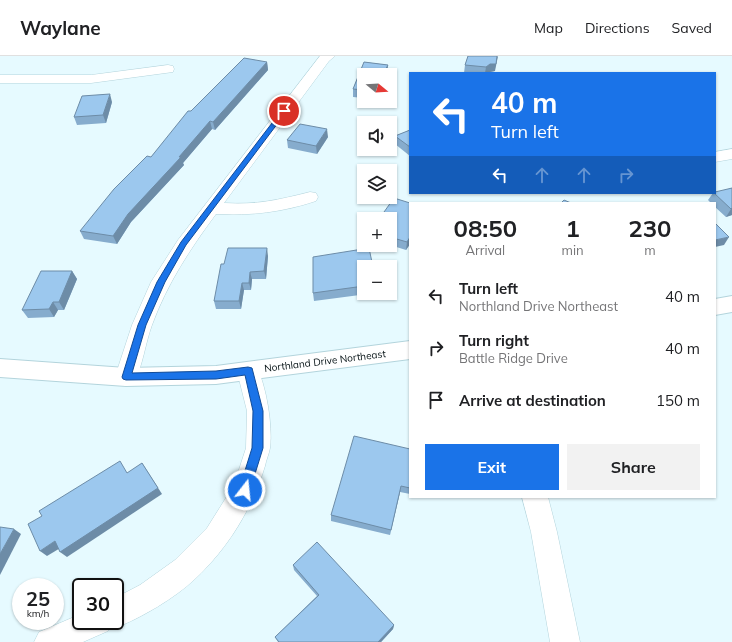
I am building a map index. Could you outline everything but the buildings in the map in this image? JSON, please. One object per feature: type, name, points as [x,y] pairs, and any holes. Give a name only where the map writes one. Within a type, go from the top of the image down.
[{"type":"street","points":[[126,377],[142,325],[161,282],[184,244],[325,58],[329,56]]},
{"type":"street","points":[[0,79],[91,79],[168,69]]},
{"type":"street","points":[[716,157],[732,154]]},
{"type":"street","points":[[211,208],[263,210],[287,205],[310,197]]},
{"type":"street","points":[[716,307],[732,304]]},
{"type":"street","name":"Northland Drive Northeast","points":[[0,368],[126,377],[216,375],[409,350]]},
{"type":"street","points":[[124,610],[150,596],[185,570],[216,537],[245,490],[258,448],[258,411],[248,371]]},
{"type":"street","points":[[535,498],[544,532],[565,642]]},
{"type":"street","points":[[48,642],[77,630]]},
{"type":"route","points":[[245,490],[258,448],[258,411],[248,371],[216,375],[126,377],[142,325],[168,269],[184,244],[284,111]]}]
